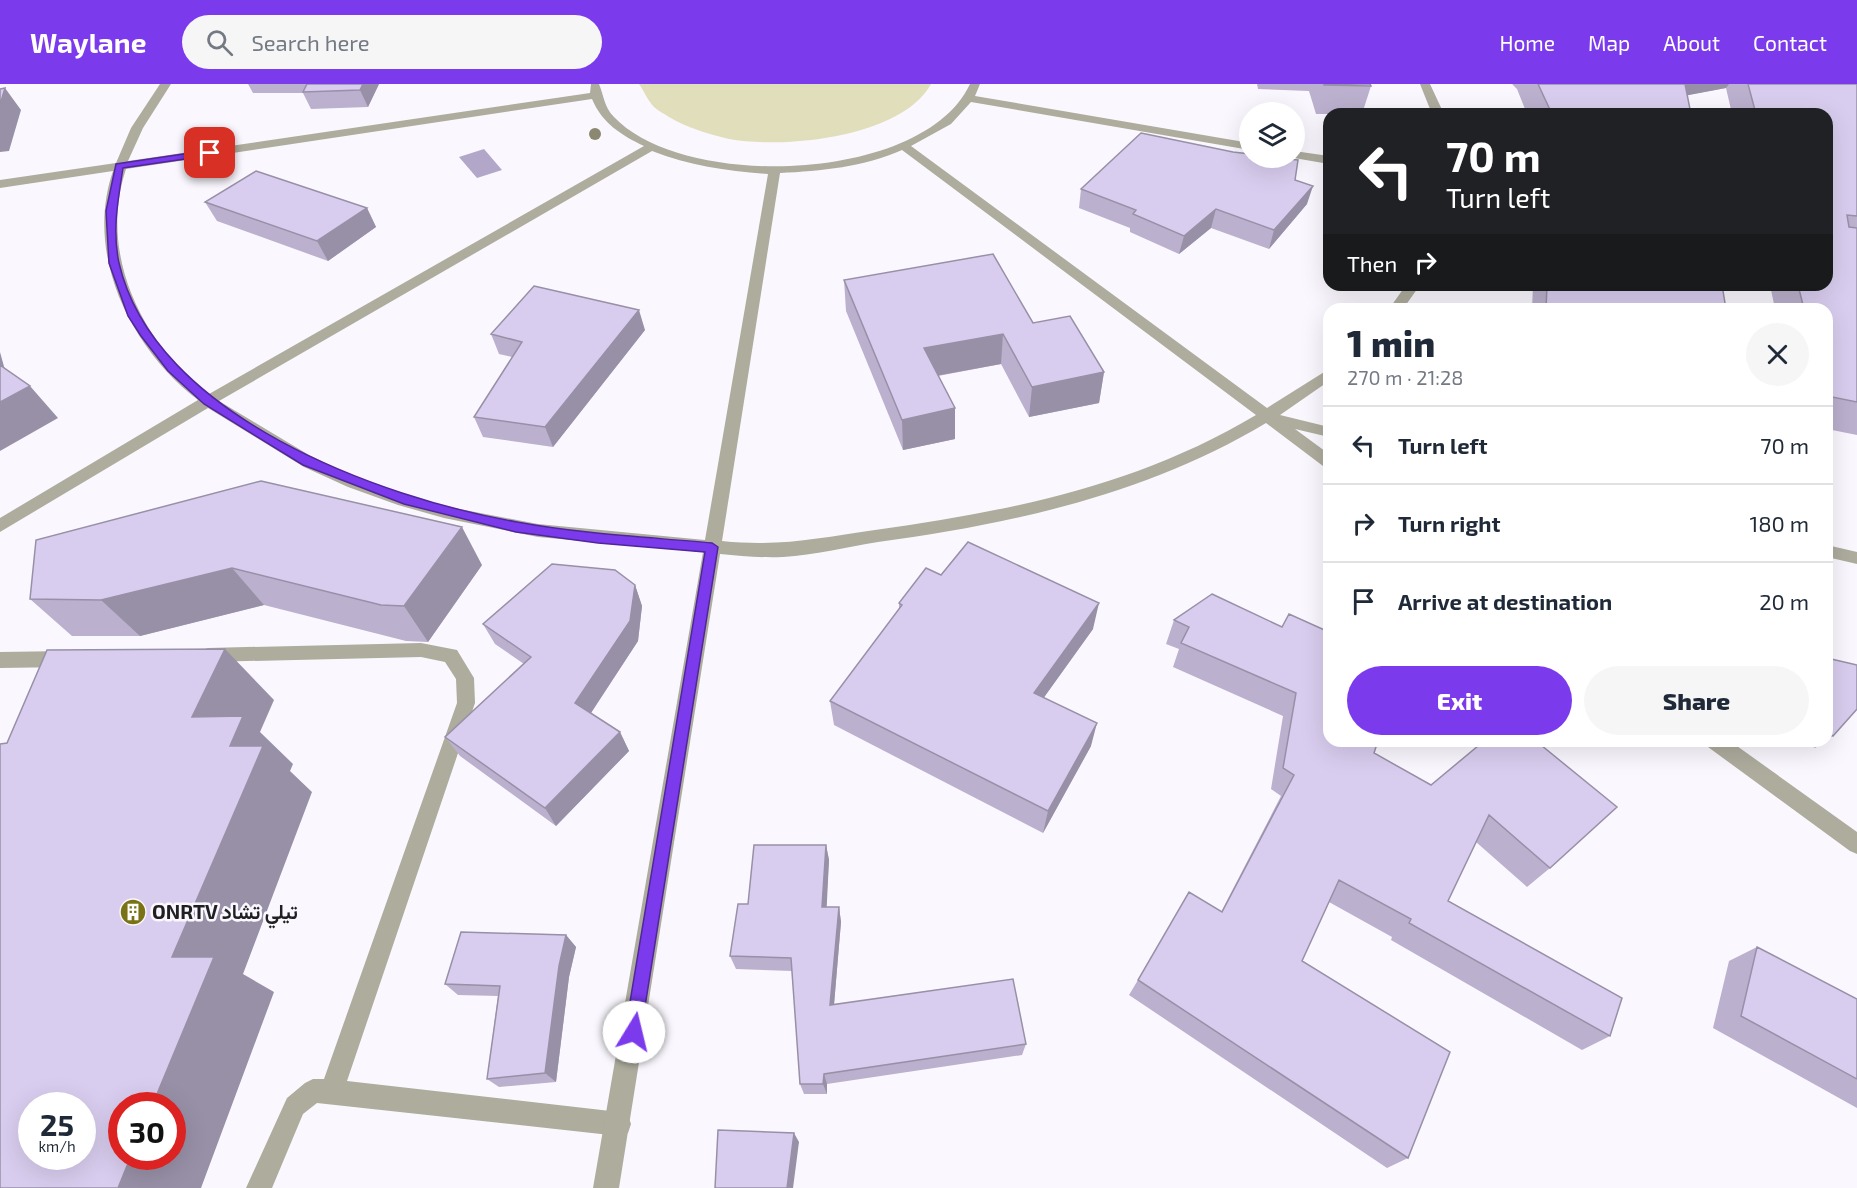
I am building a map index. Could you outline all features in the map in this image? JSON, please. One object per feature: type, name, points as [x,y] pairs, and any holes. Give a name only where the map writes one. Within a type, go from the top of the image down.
[{"type":"street","points":[[166,84],[143,116],[119,166],[110,228],[114,263],[126,298],[134,316],[157,351],[208,401],[308,462],[404,500],[477,519],[546,532],[619,540],[774,551],[942,528],[1028,510],[1117,484],[1171,464],[1266,417],[1323,378]]},
{"type":"street","points":[[0,184],[595,90],[612,121],[629,135],[651,147],[704,163],[775,170],[846,162],[904,146],[944,124],[970,98],[975,84]]},
{"type":"street","points":[[1425,84],[1435,108]]},
{"type":"street","points":[[970,98],[1239,145]]},
{"type":"street","points":[[904,146],[1323,458]]},
{"type":"street","points":[[0,526],[208,401],[651,147]]},
{"type":"street","points":[[1305,156],[1323,159]]},
{"type":"street","points":[[606,1188],[619,1124],[775,170]]},
{"type":"street","points":[[1266,417],[1323,431]]},
{"type":"street","points":[[1833,552],[1857,558]]},
{"type":"street","points":[[188,656],[421,650],[451,655],[465,678],[466,703],[463,713],[332,1091]]},
{"type":"street","points":[[0,660],[82,658]]},
{"type":"street","points":[[1723,747],[1857,844]]},
{"type":"street","points":[[259,1188],[295,1106],[312,1091],[332,1091],[619,1124]]},
{"type":"shaded area","points":[[639,84],[931,84],[916,102],[895,117],[868,128],[839,136],[809,140],[752,142],[706,133],[676,121],[650,102]]},
{"type":"shaded area","points":[[484,149],[502,170],[477,178],[459,157]]},
{"type":"building","points":[[307,84],[363,84],[360,90],[303,92]]},
{"type":"building","points":[[1370,84],[1371,86],[1324,85]]},
{"type":"building","points":[[1538,84],[1685,84],[1690,108],[1549,108]]},
{"type":"building","points":[[1748,84],[1857,84],[1857,216],[1847,215],[1849,227],[1857,228],[1857,402],[1833,397],[1833,303],[1802,303],[1800,291],[1833,291],[1833,108],[1754,108]]},
{"type":"building","points":[[5,88],[0,105],[0,89]]},
{"type":"building","points":[[1141,133],[1239,153],[1239,168],[1297,168],[1295,180],[1313,186],[1274,230],[1216,209],[1184,236],[1133,214],[1136,210],[1081,189]]},
{"type":"building","points":[[256,171],[367,208],[317,241],[205,202]]},
{"type":"building","points":[[993,254],[1033,323],[1070,316],[1104,372],[1032,387],[1003,334],[924,348],[955,408],[902,420],[844,280]]},
{"type":"building","points":[[534,286],[639,310],[545,427],[474,417],[522,342],[491,334]]},
{"type":"building","points":[[1547,291],[1723,291],[1725,303],[1546,303]]},
{"type":"building","points":[[0,365],[30,386],[0,402]]},
{"type":"building","points":[[261,481],[462,527],[404,606],[381,605],[232,568],[101,600],[30,599],[36,540]]},
{"type":"building","points":[[968,542],[1099,603],[1034,693],[1097,723],[1048,811],[830,701],[902,605],[899,603],[926,568],[941,575]]},
{"type":"building","points":[[552,564],[615,570],[635,585],[630,621],[575,703],[620,732],[545,808],[445,737],[531,657],[483,624]]},
{"type":"building","points":[[1212,594],[1282,627],[1289,614],[1323,629],[1323,747],[1376,747],[1374,753],[1431,785],[1477,747],[1543,747],[1617,807],[1550,868],[1489,815],[1448,901],[1622,998],[1610,1036],[1409,923],[1411,919],[1339,880],[1302,961],[1450,1052],[1408,1158],[1138,980],[1189,892],[1222,912],[1294,775],[1283,768],[1296,693],[1181,643],[1189,627],[1174,620]]},
{"type":"building","name":"ONRTV تيلي تشاد","points":[[225,649],[192,717],[243,716],[230,746],[263,746],[172,957],[214,957],[158,1092],[108,1092],[108,1170],[125,1170],[118,1188],[0,1188],[0,744],[7,743],[47,650]]},
{"type":"building","points":[[1833,659],[1857,665],[1857,709],[1833,736]]},
{"type":"building","points":[[754,845],[826,845],[822,907],[839,907],[830,1005],[1013,979],[1026,1044],[824,1074],[823,1084],[800,1084],[791,958],[730,956],[738,904],[748,904]]},
{"type":"building","points":[[461,932],[566,935],[559,966],[545,1073],[487,1079],[500,986],[445,984]]},
{"type":"building","points":[[1757,947],[1857,999],[1857,1079],[1741,1016]]},
{"type":"building","points":[[718,1130],[794,1133],[787,1188],[715,1188]]},
{"type":"place","name":"ONRTV تيلي تشاد","points":[[133,912]]},
{"type":"route","points":[[210,153],[119,166],[110,228],[114,263],[134,316],[157,351],[189,385],[208,401],[308,462],[338,476],[404,500],[516,527],[598,538],[712,547],[634,1032]]}]
